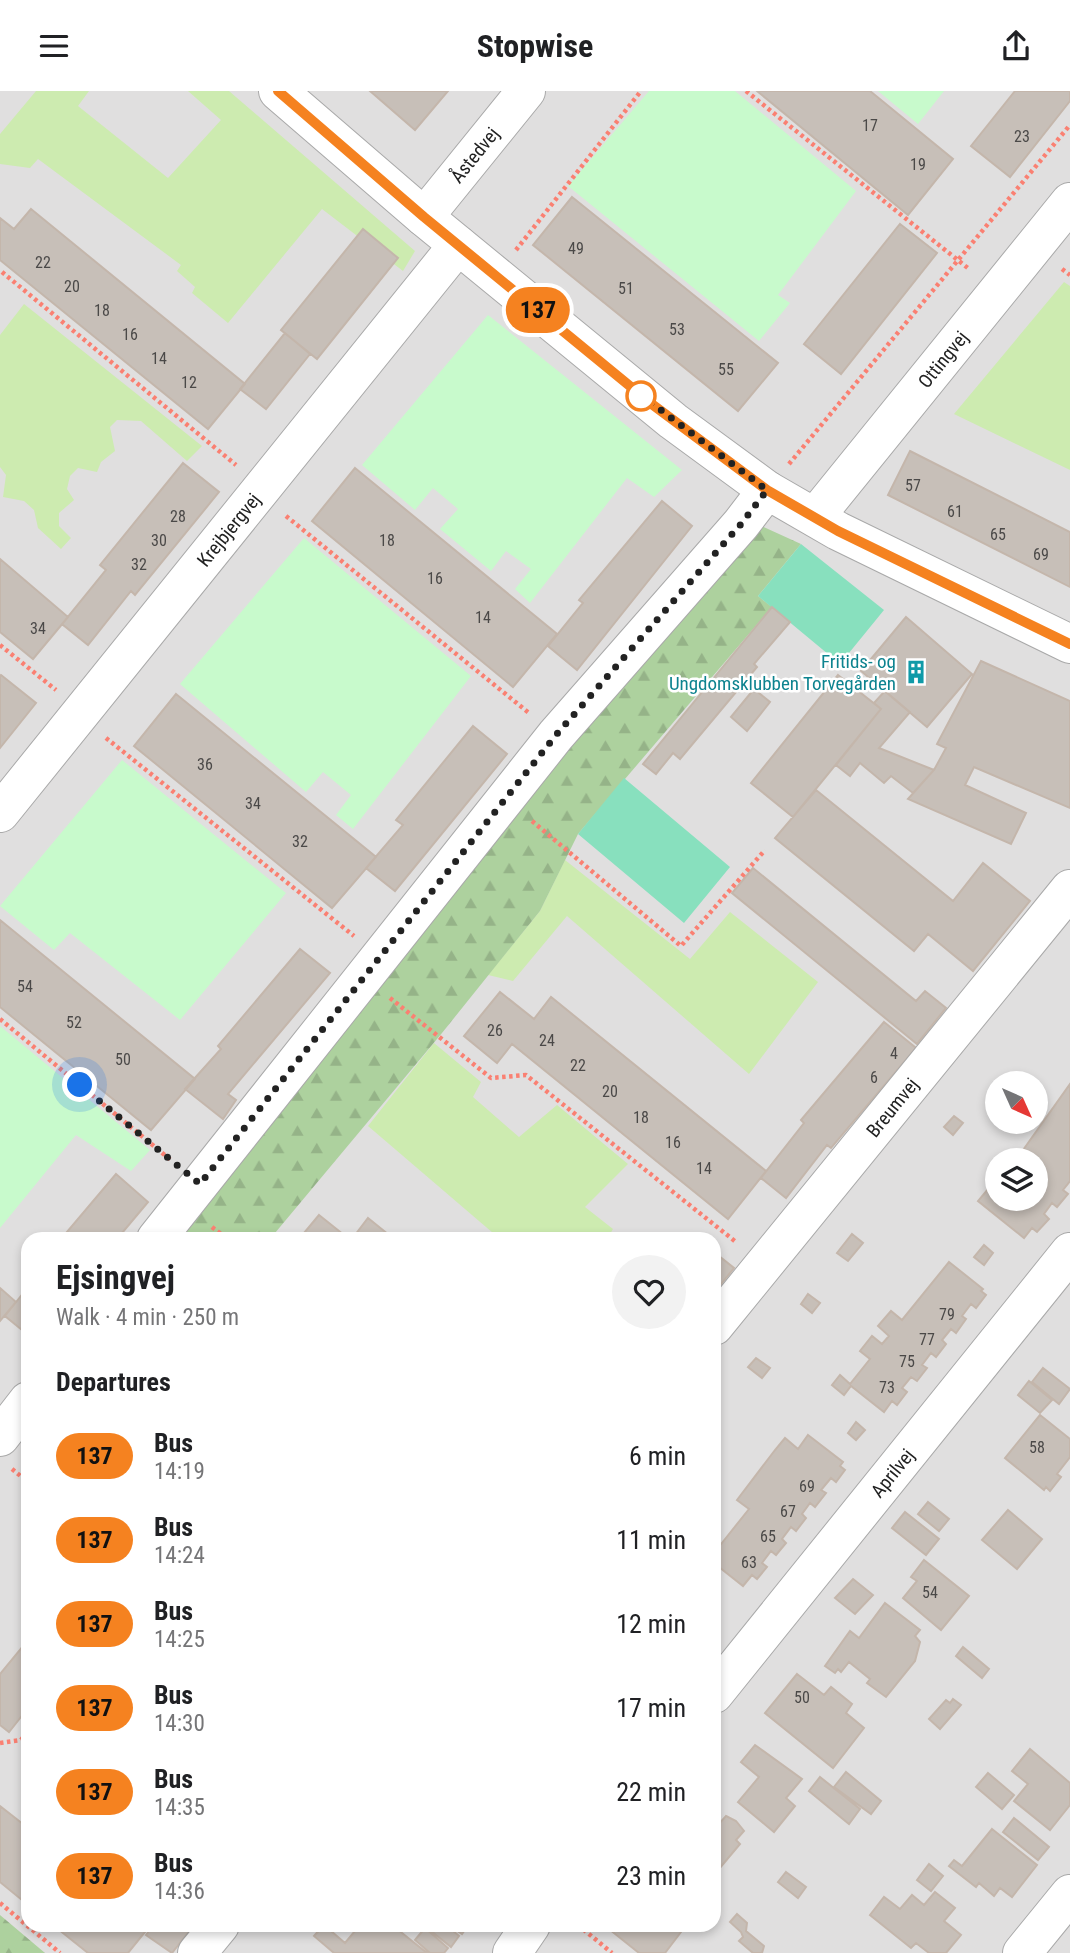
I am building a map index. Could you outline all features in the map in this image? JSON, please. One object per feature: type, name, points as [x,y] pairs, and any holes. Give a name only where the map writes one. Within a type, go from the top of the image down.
[{"type":"street","points":[[278,91],[495,276],[673,421],[767,490],[838,531],[1070,644]]},
{"type":"street","name":"Åstedvej","points":[[424,217],[526,91]]},
{"type":"street","name":"Ottingvej","points":[[815,517],[1070,202]]},
{"type":"street","name":"Krejbjergvej","points":[[0,813],[458,245]]},
{"type":"street","points":[[162,1232],[556,735],[741,524],[767,490]]},
{"type":"street","name":"Breumvej","points":[[721,1317],[1070,889]]},
{"type":"street","name":"Aprilvej","points":[[721,1685],[1070,1252]]},
{"type":"street","points":[[0,1437],[21,1410]]},
{"type":"street","points":[[1022,1953],[1070,1894]]},
{"type":"street","points":[[197,1953],[214,1932]]},
{"type":"street","points":[[512,1953],[526,1932]]},
{"type":"path","points":[[495,276],[641,91]]},
{"type":"path","points":[[746,91],[997,292]]},
{"type":"path","points":[[767,490],[960,261],[1070,125]]},
{"type":"path","points":[[2,272],[556,735]]},
{"type":"path","points":[[0,645],[372,967],[491,1078],[526,1075],[764,1265]]},
{"type":"path","points":[[506,799],[681,946],[765,850]]},
{"type":"path","points":[[0,1020],[200,1184]]},
{"type":"path","points":[[0,1743],[21,1740]]},
{"type":"path","points":[[0,1903],[21,1920]]},
{"type":"path","points":[[35,1932],[60,1953]]},
{"type":"path","points":[[586,1932],[612,1953]]},
{"type":"shaded area","points":[[0,91],[1070,91],[1070,1953],[0,1953]]},
{"type":"green space","points":[[36,91],[89,91],[78,106],[168,178],[221,120],[188,91],[229,91],[415,251],[403,271],[322,209],[228,323],[192,293],[195,287],[177,271],[181,265],[38,159],[30,168],[0,164],[0,134]]},
{"type":"green space","points":[[649,91],[735,91],[856,191],[778,295],[790,303],[759,341],[568,186]]},
{"type":"green space","points":[[878,91],[944,91],[918,124]]},
{"type":"green space","points":[[1064,282],[1070,286],[1070,470],[954,414]]},
{"type":"green space","points":[[24,304],[202,446],[187,461],[141,421],[117,420],[110,427],[115,451],[101,462],[97,472],[78,468],[70,476],[67,489],[74,500],[59,513],[59,526],[71,538],[61,549],[38,528],[34,510],[24,501],[3,497],[6,475],[0,467],[0,335]]},
{"type":"green space","points":[[488,315],[682,470],[654,497],[627,478],[530,603],[515,589],[531,569],[506,551],[491,571],[440,529],[458,509],[433,488],[415,510],[362,465]]},
{"type":"green space","points":[[755,523],[801,544],[758,596],[772,607],[578,834],[540,911],[276,1232],[174,1232],[301,1070]]},
{"type":"green space","points":[[304,538],[471,676],[353,829],[336,815],[351,795],[323,772],[306,792],[180,684]]},
{"type":"green space","points":[[801,544],[884,610],[840,664],[758,596]]},
{"type":"green space","points":[[122,760],[286,893],[180,1020],[70,933],[54,950],[0,906]]},
{"type":"green space","points":[[624,778],[730,867],[684,923],[578,834]]},
{"type":"green space","points":[[565,860],[690,959],[730,912],[818,982],[749,1074],[567,916],[513,981],[488,975],[540,911]]},
{"type":"green space","points":[[0,1026],[150,1150],[131,1171],[76,1135],[0,1228]]},
{"type":"green space","points":[[434,1043],[481,1082],[473,1097],[519,1137],[557,1105],[628,1164],[585,1207],[613,1229],[611,1232],[492,1232],[368,1126]]},
{"type":"green space","points":[[0,1915],[45,1953],[0,1953]]},
{"type":"building","points":[[370,91],[448,91],[415,130]]},
{"type":"building","points":[[757,91],[870,91],[953,159],[908,215]]},
{"type":"building","points":[[1015,91],[1070,91],[1070,101],[1010,177],[971,146]]},
{"type":"building","points":[[572,197],[778,363],[738,411],[533,245]]},
{"type":"building","points":[[31,209],[245,384],[208,429],[0,260],[0,218],[14,229]]},
{"type":"building","points":[[900,224],[937,253],[841,374],[804,344]]},
{"type":"building","points":[[363,229],[398,258],[317,359],[281,330]]},
{"type":"building","points":[[285,333],[310,354],[266,409],[240,389]]},
{"type":"building","points":[[910,451],[1070,532],[1070,587],[888,495]]},
{"type":"building","points":[[183,463],[219,492],[135,595],[131,591],[88,645],[62,624],[106,570],[100,565]]},
{"type":"building","points":[[355,468],[557,634],[513,687],[312,521]]},
{"type":"building","points":[[662,501],[692,526],[577,670],[548,646],[583,603],[579,600]]},
{"type":"building","points":[[0,559],[68,617],[33,659],[0,632]]},
{"type":"building","points":[[772,607],[790,622],[754,664],[757,667],[680,759],[673,753],[656,774],[643,764]]},
{"type":"building","name":"Fritids- og Ungdomsklubben Torvegården","points":[[906,617],[972,674],[927,727],[861,671]]},
{"type":"building","points":[[981,661],[1070,701],[1070,808],[974,767],[965,785],[1026,813],[1011,844],[908,799],[934,770],[946,748],[937,744]]},
{"type":"building","points":[[838,675],[881,709],[793,817],[751,783]]},
{"type":"building","points":[[0,676],[36,703],[0,748]]},
{"type":"building","points":[[754,689],[770,702],[747,731],[731,717]]},
{"type":"building","points":[[885,691],[910,712],[879,748],[934,770],[913,793],[891,776],[884,783],[860,763],[850,776],[836,765],[881,709],[874,703]]},
{"type":"building","points":[[176,694],[376,857],[332,908],[134,746]]},
{"type":"building","points":[[473,726],[507,754],[395,891],[366,868],[403,825],[396,820]]},
{"type":"building","points":[[816,790],[953,901],[983,863],[1030,901],[973,971],[928,934],[914,951],[775,838]]},
{"type":"building","points":[[753,868],[916,1001],[925,991],[946,1008],[917,1044],[732,893]]},
{"type":"building","points":[[0,920],[195,1079],[151,1130],[0,1007]]},
{"type":"building","points":[[300,949],[330,973],[228,1094],[236,1100],[223,1119],[185,1089],[221,1049],[218,1046]]},
{"type":"building","points":[[500,992],[534,1019],[551,997],[766,1171],[728,1219],[512,1044],[497,1063],[464,1036]]},
{"type":"building","points":[[884,1022],[916,1048],[831,1148],[827,1145],[786,1198],[761,1178],[804,1123],[801,1120]]},
{"type":"building","points":[[1070,1084],[1070,1181],[1063,1190],[1068,1194],[1057,1207],[1052,1203],[1048,1208],[1048,1148],[1025,1148],[1034,1134],[1048,1134],[1048,1115]]},
{"type":"building","points":[[954,1116],[963,1123],[953,1135],[944,1127]]},
{"type":"building","points":[[116,1174],[148,1202],[123,1232],[67,1232]]},
{"type":"building","points":[[985,1193],[985,1207],[978,1201]]},
{"type":"building","points":[[990,1211],[1046,1211],[1044,1214],[1049,1219],[1037,1232],[1032,1228],[1024,1238]]},
{"type":"building","points":[[319,1215],[340,1232],[305,1232]]},
{"type":"building","points":[[368,1218],[385,1232],[357,1232]]},
{"type":"building","points":[[852,1234],[863,1243],[848,1261],[837,1253]]},
{"type":"building","points":[[984,1245],[993,1253],[984,1265],[974,1257]]},
{"type":"building","points":[[721,1258],[734,1268],[721,1284]]},
{"type":"building","points":[[949,1262],[983,1289],[981,1291],[986,1295],[976,1308],[971,1304],[962,1316],[966,1319],[956,1333],[951,1329],[942,1340],[946,1344],[936,1357],[931,1353],[922,1365],[927,1368],[917,1381],[911,1377],[902,1388],[907,1392],[897,1405],[892,1401],[884,1412],[851,1386],[844,1395],[832,1385],[840,1375],[850,1384],[870,1359],[860,1351],[872,1336],[882,1344],[889,1336],[878,1326],[891,1311],[902,1320]]},
{"type":"building","points":[[0,1288],[16,1302],[0,1321]]},
{"type":"building","points":[[808,1294],[820,1303],[812,1313],[801,1304]]},
{"type":"building","points":[[21,1296],[21,1329],[5,1316]]},
{"type":"building","points":[[756,1358],[770,1368],[762,1378],[748,1367]]},
{"type":"building","points":[[1043,1368],[1070,1389],[1059,1404],[1032,1382]]},
{"type":"building","points":[[1029,1381],[1052,1400],[1040,1413],[1018,1395]]},
{"type":"building","points":[[1040,1415],[1070,1439],[1070,1457],[1057,1474],[1061,1477],[1050,1491],[1046,1487],[1044,1490],[1005,1458]]},
{"type":"building","points":[[856,1422],[865,1430],[856,1440],[848,1433]]},
{"type":"building","points":[[808,1435],[843,1462],[840,1466],[845,1470],[836,1482],[831,1478],[821,1490],[826,1493],[815,1507],[810,1503],[802,1514],[806,1518],[796,1531],[791,1527],[782,1539],[786,1543],[776,1555],[771,1551],[762,1563],[767,1567],[757,1579],[752,1575],[743,1586],[721,1569],[721,1544],[749,1509],[737,1500],[785,1438],[798,1449]]},
{"type":"building","points":[[928,1502],[949,1519],[939,1531],[918,1514]]},
{"type":"building","points":[[1008,1510],[1042,1539],[1017,1569],[982,1540]]},
{"type":"building","points":[[905,1512],[939,1539],[926,1555],[892,1528]]},
{"type":"building","points":[[924,1560],[969,1596],[941,1630],[903,1598],[917,1581],[911,1577]]},
{"type":"building","points":[[853,1579],[873,1595],[855,1614],[835,1598]]},
{"type":"building","points":[[885,1603],[920,1630],[915,1636],[920,1642],[915,1661],[886,1697],[867,1683],[870,1679],[849,1662],[841,1672],[838,1669],[835,1673],[825,1666],[850,1631],[859,1638]]},
{"type":"building","points":[[963,1647],[989,1669],[982,1678],[956,1656]]},
{"type":"building","points":[[21,1648],[21,1717],[9,1732],[0,1725],[0,1674]]},
{"type":"building","points":[[797,1674],[824,1695],[831,1687],[852,1704],[846,1713],[864,1728],[833,1768],[765,1713]]},
{"type":"building","points":[[953,1699],[961,1705],[940,1729],[929,1719],[946,1700],[950,1703]]},
{"type":"building","points":[[755,1745],[802,1779],[786,1798],[795,1806],[774,1832],[738,1802],[759,1777],[741,1762]]},
{"type":"building","points":[[1030,1749],[1070,1783],[1070,1805],[1050,1830],[1014,1801],[1028,1784],[1012,1771]]},
{"type":"building","points":[[846,1772],[881,1801],[871,1814],[834,1787]]},
{"type":"building","points":[[988,1773],[1014,1795],[1002,1809],[976,1787]]},
{"type":"building","points":[[820,1777],[860,1809],[849,1824],[809,1791]]},
{"type":"building","points":[[0,1806],[21,1822],[21,1899],[0,1882]]},
{"type":"building","points":[[726,1816],[736,1821],[744,1831],[736,1840],[740,1844],[721,1867],[721,1822]]},
{"type":"building","points":[[1014,1818],[1049,1847],[1038,1860],[1003,1832]]},
{"type":"building","points":[[992,1829],[1037,1865],[1012,1897],[1000,1888],[994,1896],[979,1883],[976,1887],[949,1866],[954,1860],[962,1866]]},
{"type":"building","points":[[929,1864],[943,1876],[931,1891],[917,1880]]},
{"type":"building","points":[[786,1872],[806,1887],[798,1898],[778,1882]]},
{"type":"building","points":[[935,1892],[955,1908],[944,1921],[961,1935],[946,1953],[929,1953],[916,1943],[911,1948],[870,1915],[884,1897],[900,1909],[912,1895],[924,1905]]},
{"type":"building","points":[[737,1914],[747,1923],[746,1931],[764,1946],[762,1953],[753,1953],[739,1941],[743,1937],[741,1932],[730,1922]]},
{"type":"building","points":[[62,1932],[145,1932],[128,1953],[88,1953]]},
{"type":"building","points":[[148,1932],[188,1932],[172,1953],[146,1935]]},
{"type":"building","points":[[318,1932],[332,1932],[345,1943],[354,1932],[401,1932],[427,1953],[334,1953],[314,1936]]},
{"type":"building","points":[[422,1932],[430,1932],[448,1948],[444,1953],[430,1953],[415,1940]]},
{"type":"building","points":[[432,1932],[454,1932],[459,1936],[451,1947]]},
{"type":"building","points":[[613,1932],[681,1932],[665,1953],[639,1953]]},
{"type":"bus line","name":"137","points":[[278,91],[424,217],[653,405],[767,490],[838,531],[1070,644]]},
{"type":"place","name":"Fritids- og Ungdomsklubben Torvegården","points":[[916,672]]},
{"type":"route","points":[[80,1085],[200,1184],[556,735],[741,524],[767,490],[633,389],[641,396]]}]
